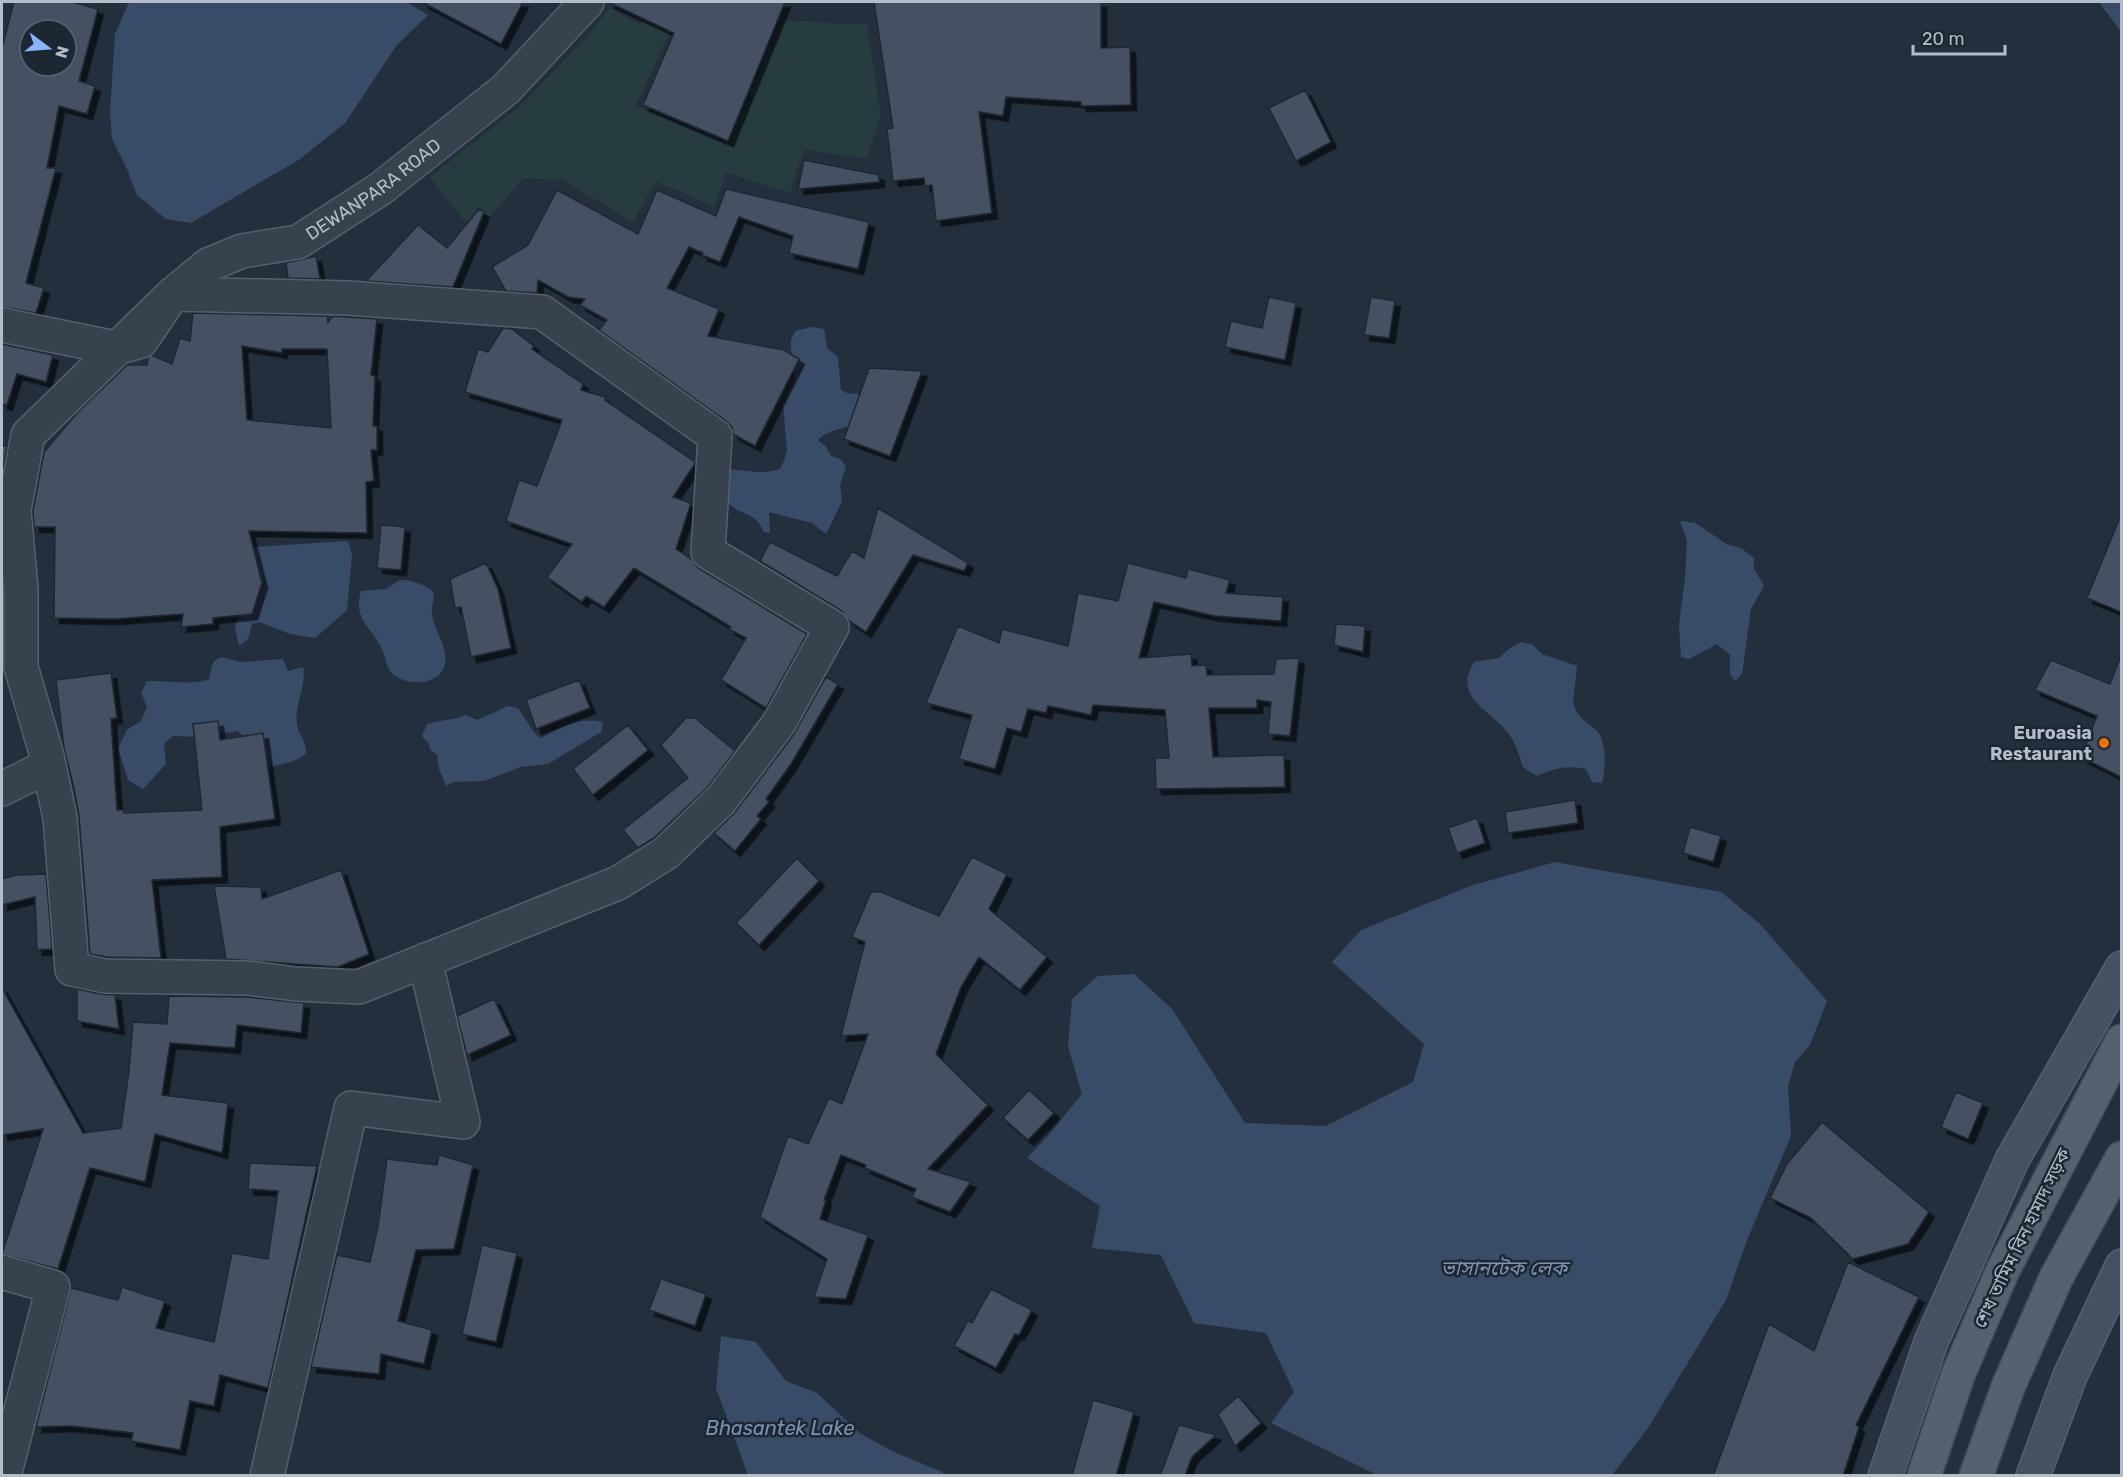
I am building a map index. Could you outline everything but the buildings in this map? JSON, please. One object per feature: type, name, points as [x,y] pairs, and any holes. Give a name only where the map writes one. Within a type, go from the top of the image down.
[{"type":"main road","points":[[1885,1476],[1931,1342],[2012,1160],[2121,968]]},
{"type":"main road","name":"শেখ তামিম বিন হামাদ সড়ক","points":[[1924,1476],[1958,1375],[2003,1270],[2121,1041]]},
{"type":"main road","points":[[1976,1476],[2008,1387],[2056,1278],[2121,1158]]},
{"type":"main road","points":[[2033,1476],[2070,1376],[2121,1266]]},
{"type":"street","name":"DEWANPARA ROAD","points":[[425,960],[359,987],[296,984],[248,978],[105,976],[72,969],[60,818],[47,756],[21,667],[21,589],[14,510],[28,435],[119,347],[141,340],[173,294],[208,264],[242,251],[298,242],[380,189],[506,88],[587,2]]},
{"type":"street","points":[[173,294],[348,298],[542,312],[715,436],[708,552],[832,627],[779,723],[746,768],[721,800],[666,853],[618,883],[425,960],[463,1122],[351,1108],[267,1476]]},
{"type":"street","points":[[2,325],[119,347]]},
{"type":"street","points":[[2,789],[46,767],[53,788]]},
{"type":"street","points":[[2,1272],[53,1287],[4,1476]]},
{"type":"green space","points":[[653,2],[683,2],[636,106],[728,146],[781,20],[867,25],[881,118],[866,158],[804,150],[790,193],[726,173],[714,207],[656,181],[633,222],[563,180],[523,178],[475,235],[430,177],[519,107],[583,41],[610,8],[640,25]]},
{"type":"water","points":[[129,2],[406,2],[428,15],[396,46],[345,123],[300,159],[191,223],[166,219],[137,195],[112,139],[110,112],[115,34]]},
{"type":"water","points":[[2099,2],[2121,2],[2121,32]]},
{"type":"water","points":[[811,327],[824,329],[827,348],[838,357],[841,390],[849,394],[856,393],[867,401],[862,422],[833,431],[818,440],[831,456],[840,459],[846,466],[840,486],[842,501],[826,534],[812,523],[769,512],[770,533],[764,532],[756,520],[732,507],[726,499],[722,469],[758,472],[780,469],[787,450],[783,404],[795,378],[791,340],[795,331]]},
{"type":"water","points":[[1680,521],[1696,523],[1726,544],[1741,548],[1754,558],[1754,569],[1764,586],[1751,609],[1742,674],[1735,681],[1730,674],[1730,655],[1717,644],[1689,659],[1681,657],[1679,625],[1687,540]]},
{"type":"water","points":[[348,541],[352,555],[347,610],[315,638],[290,634],[259,622],[252,624],[248,639],[239,646],[235,627],[241,607],[247,566],[254,547]]},
{"type":"water","points":[[400,580],[417,583],[433,591],[432,614],[445,651],[445,664],[442,672],[429,681],[403,680],[390,671],[378,641],[361,616],[359,601],[361,591],[386,589]]},
{"type":"water","points":[[1521,642],[1533,645],[1542,654],[1577,666],[1574,705],[1580,716],[1599,733],[1602,739],[1605,763],[1602,783],[1592,782],[1586,769],[1561,768],[1537,776],[1523,767],[1511,737],[1470,694],[1468,674],[1474,662],[1499,658]]},
{"type":"water","points":[[221,657],[241,662],[283,659],[288,671],[303,667],[304,674],[297,716],[306,754],[294,761],[261,769],[248,739],[237,731],[201,737],[173,736],[164,744],[166,764],[143,789],[128,780],[118,748],[128,729],[141,721],[147,707],[141,693],[147,681],[187,682],[209,679],[213,663]]},
{"type":"water","points":[[508,706],[518,708],[535,734],[541,738],[564,726],[585,721],[603,722],[601,732],[548,764],[520,767],[484,781],[454,782],[446,786],[439,769],[437,755],[430,750],[429,744],[422,736],[427,724],[466,715],[477,720]]},
{"type":"water","name":"ভাসানটেক লেক","points":[[1555,862],[1721,892],[1760,924],[1827,1001],[1810,1045],[1795,1062],[1788,1087],[1791,1136],[1747,1240],[1726,1300],[1648,1428],[1612,1475],[1377,1475],[1271,1423],[1294,1392],[1266,1333],[1194,1323],[1161,1255],[1092,1248],[1100,1206],[1027,1158],[1082,1094],[1068,1046],[1072,999],[1098,976],[1134,974],[1172,1009],[1245,1123],[1326,1126],[1413,1082],[1424,1044],[1332,962],[1361,930],[1473,885]]},
{"type":"water","name":"Bhasantek Lake","points":[[721,1336],[756,1342],[786,1381],[817,1393],[861,1434],[894,1452],[946,1475],[748,1475],[716,1388]]},
{"type":"place","name":"Euroasia Restaurant","points":[[2104,743]]}]
